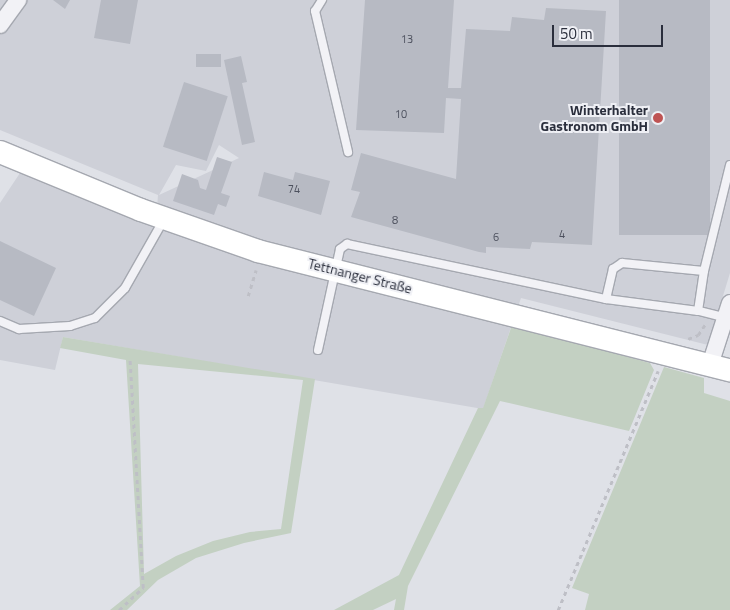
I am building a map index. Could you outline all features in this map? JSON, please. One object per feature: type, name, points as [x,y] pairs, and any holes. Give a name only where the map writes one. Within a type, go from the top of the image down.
[{"type":"main road","name":"Tettnanger Straße","points":[[0,152],[164,219],[258,252],[720,368]]},
{"type":"street","points":[[0,25],[18,0]]},
{"type":"street","points":[[720,368],[723,312]]},
{"type":"lane","points":[[322,0],[315,11],[348,152]]},
{"type":"lane","points":[[698,311],[704,271],[730,165]]},
{"type":"lane","points":[[0,321],[20,329],[70,326],[95,318],[125,288],[164,219]]},
{"type":"lane","points":[[318,350],[340,249],[347,244],[606,299],[698,311],[723,312]]},
{"type":"lane","points":[[606,299],[613,269],[622,263],[704,271]]},
{"type":"path","points":[[681,340],[698,335],[723,312]]},
{"type":"path","points":[[558,610],[658,372],[662,353]]},
{"type":"path","points":[[119,610],[143,588],[130,360]]},
{"type":"shaded area","name":"Winterhalter Gastronom GmbH","points":[[0,0],[730,0],[730,273],[708,345],[521,298],[483,409],[63,337],[55,370],[0,360],[0,203],[22,170],[156,222],[158,195],[0,130]],"holes":[[[219,145],[239,158],[159,195],[176,165],[206,171]]]},
{"type":"green space","points":[[512,325],[650,363],[654,370],[629,431],[500,401],[408,586],[404,610],[394,610],[396,599],[373,610],[334,610],[399,575],[478,408],[483,408]]},
{"type":"green space","points":[[63,337],[315,379],[291,533],[244,543],[196,558],[158,580],[127,610],[110,610],[140,586],[126,360],[60,348]],"holes":[[[138,364],[303,380],[281,529],[250,532],[213,541],[176,556],[144,574]]]},
{"type":"green space","points":[[664,367],[704,378],[704,393],[730,401],[730,610],[585,610],[589,594],[572,588]]},
{"type":"building","points":[[53,0],[70,0],[65,9]]},
{"type":"building","points":[[101,0],[138,0],[130,44],[94,38]]},
{"type":"building","points":[[365,0],[454,0],[448,88],[461,88],[466,29],[510,31],[512,17],[544,20],[546,8],[606,11],[592,245],[532,242],[530,249],[486,247],[486,253],[351,217],[360,192],[351,190],[361,153],[456,179],[461,99],[446,98],[444,133],[356,130]]},
{"type":"building","name":"Winterhalter Gastronom GmbH","points":[[619,0],[710,0],[710,235],[619,235]]},
{"type":"building","points":[[196,54],[221,54],[221,67],[196,67]]},
{"type":"building","points":[[241,56],[247,82],[242,83],[255,142],[242,145],[224,60]]},
{"type":"building","points":[[184,82],[228,96],[207,161],[163,147]]},
{"type":"building","points":[[217,157],[232,162],[221,193],[230,196],[226,207],[218,204],[214,215],[173,201],[182,174],[198,180],[200,188],[206,190]]},
{"type":"building","points":[[264,172],[293,180],[295,172],[330,181],[321,215],[258,196]]},
{"type":"building","points":[[0,241],[56,268],[34,316],[0,300]]},
{"type":"place","name":"Winterhalter Gastronom GmbH","points":[[658,118]]}]
